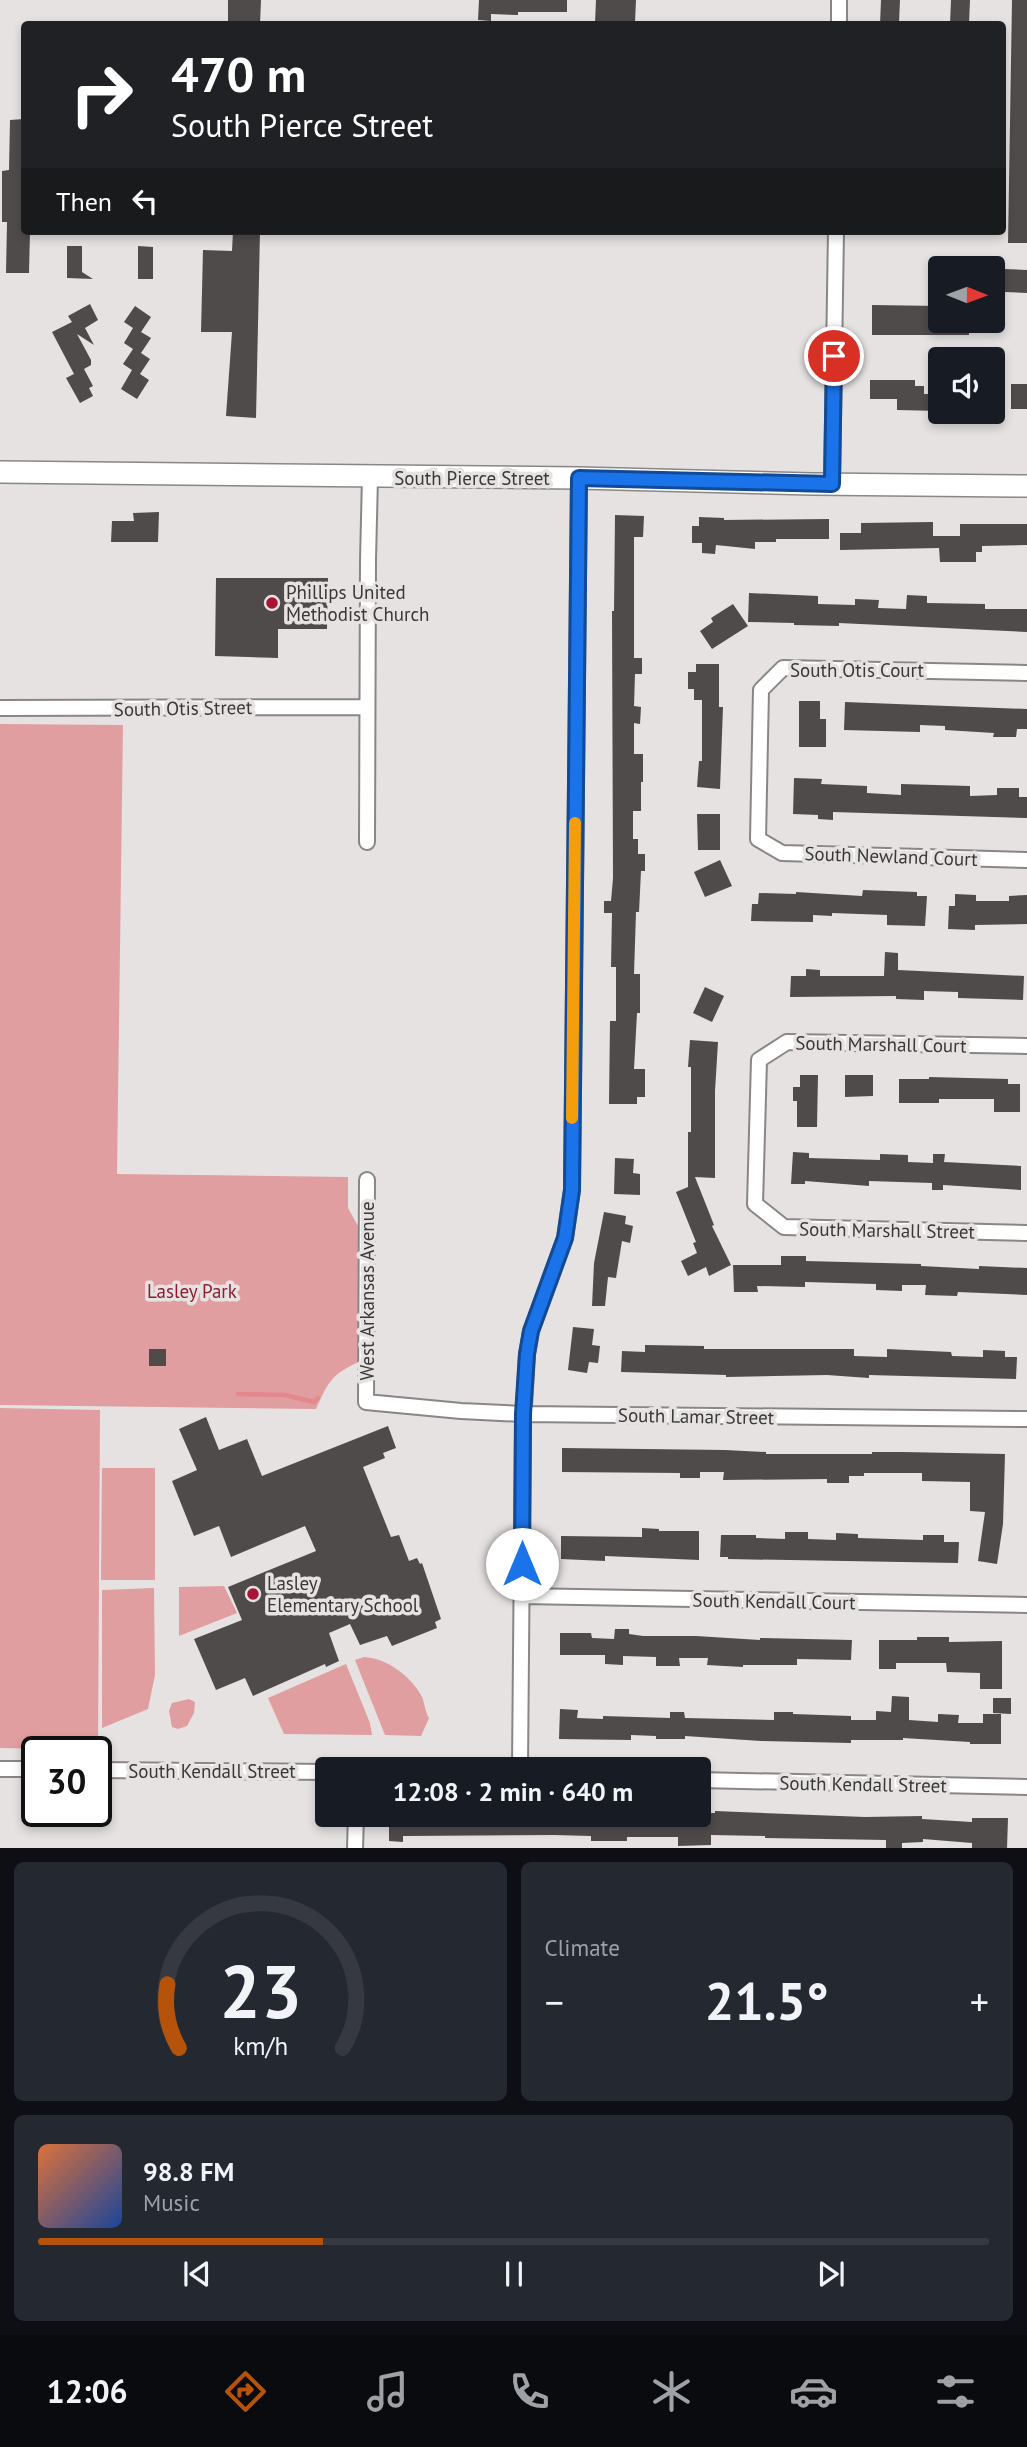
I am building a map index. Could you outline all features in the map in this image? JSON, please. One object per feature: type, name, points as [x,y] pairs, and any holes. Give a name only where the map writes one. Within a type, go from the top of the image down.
[{"type":"street","points":[[839,0],[839,21]]},
{"type":"street","points":[[832,484],[836,235]]},
{"type":"street","name":"South Pierce Street","points":[[0,472],[1027,486]]},
{"type":"street","points":[[367,842],[366,706],[370,477]]},
{"type":"street","points":[[520,1757],[523,1414],[527,1354],[531,1331],[565,1238],[572,1190],[579,478]]},
{"type":"street","name":"South Otis Court","points":[[758,839],[761,690],[783,668],[1027,673]]},
{"type":"street","name":"South Otis Street","points":[[0,708],[366,706]]},
{"type":"street","name":"South Newland Court","points":[[758,839],[782,853],[1027,860]]},
{"type":"street","name":"South Marshall Court","points":[[755,1204],[759,1060],[787,1042],[1027,1046]]},
{"type":"street","name":"West Arkansas Avenue","points":[[366,1402],[368,1180]]},
{"type":"street","name":"South Marshall Street","points":[[755,1204],[784,1227],[1027,1233]]},
{"type":"street","name":"South Lamar Street","points":[[366,1402],[523,1414],[1027,1419]]},
{"type":"street","name":"South Kendall Court","points":[[522,1596],[1027,1605]]},
{"type":"street","points":[[0,1769],[21,1769]]},
{"type":"street","name":"South Kendall Street","points":[[112,1770],[315,1772]]},
{"type":"street","name":"South Kendall Street","points":[[711,1780],[1027,1787]]},
{"type":"street","points":[[355,1848],[356,1827]]},
{"type":"green space","name":"Lasley Park","points":[[0,724],[123,725],[117,1174],[348,1177],[348,1208],[363,1235],[361,1361],[332,1379],[316,1409],[0,1405]]},
{"type":"green space","points":[[0,1408],[100,1410],[98,1736],[21,1736],[21,1748],[0,1748]]},
{"type":"green space","points":[[102,1468],[155,1468],[155,1580],[101,1580]]},
{"type":"green space","points":[[224,1586],[237,1613],[179,1636],[179,1587]]},
{"type":"green space","points":[[154,1588],[155,1675],[148,1709],[102,1728],[102,1590]]},
{"type":"green space","points":[[364,1657],[390,1665],[418,1690],[429,1718],[421,1736],[385,1735],[355,1660]]},
{"type":"green space","points":[[346,1664],[370,1723],[372,1735],[284,1734],[268,1698]]},
{"type":"green space","points":[[189,1699],[195,1702],[194,1713],[187,1726],[178,1729],[172,1727],[169,1711],[172,1703]]},
{"type":"building","points":[[228,0],[261,0],[260,21],[228,21]]},
{"type":"building","points":[[479,0],[567,0],[567,12],[491,14],[491,21],[478,20]]},
{"type":"building","points":[[596,0],[636,0],[635,21],[595,21]]},
{"type":"building","points":[[881,0],[900,0],[899,21],[880,21]]},
{"type":"building","points":[[951,0],[970,0],[969,21],[950,21]]},
{"type":"building","points":[[1012,0],[1027,0],[1027,243],[1008,243]]},
{"type":"building","points":[[21,119],[21,235],[30,235],[29,273],[6,273],[7,222],[2,222],[2,171],[9,170],[10,120]]},
{"type":"building","points":[[233,235],[260,235],[256,418],[226,416],[232,332],[201,332],[203,250],[232,251]]},
{"type":"building","points":[[67,246],[82,246],[82,272],[93,279],[67,278]]},
{"type":"building","points":[[138,246],[153,247],[153,279],[138,279]]},
{"type":"building","points":[[1005,269],[1027,270],[1027,293],[1005,292]]},
{"type":"building","points":[[90,304],[98,320],[85,328],[94,345],[77,334],[91,360],[91,365],[84,369],[93,386],[89,388],[93,396],[80,403],[66,378],[74,374],[52,332],[72,322],[68,316]]},
{"type":"building","points":[[872,305],[928,306],[928,333],[969,333],[969,335],[872,335]]},
{"type":"building","points":[[135,306],[151,317],[141,332],[151,338],[141,353],[150,359],[140,374],[149,380],[137,399],[121,389],[132,370],[123,364],[133,349],[124,343],[133,328],[124,322]]},
{"type":"building","points":[[870,380],[915,380],[915,386],[924,386],[924,394],[928,394],[928,411],[897,410],[897,399],[870,399]]},
{"type":"building","points":[[1011,384],[1027,384],[1027,409],[1011,409]]},
{"type":"building","points":[[159,512],[158,542],[111,542],[112,521],[134,521],[133,513]]},
{"type":"building","points":[[615,515],[644,516],[643,537],[634,537],[634,658],[642,658],[642,674],[635,674],[634,706],[641,707],[640,724],[634,723],[634,754],[643,754],[643,782],[641,811],[633,811],[633,839],[638,839],[638,854],[645,854],[645,871],[641,871],[639,912],[636,912],[634,974],[640,974],[640,1013],[637,1013],[634,1069],[645,1069],[645,1097],[637,1097],[637,1104],[609,1104],[610,1021],[616,1021],[616,967],[611,967],[612,913],[604,913],[604,901],[611,901],[613,878],[612,611]]},
{"type":"building","points":[[699,517],[724,520],[829,519],[829,539],[776,539],[776,542],[755,542],[755,549],[716,545],[715,554],[702,553],[702,543],[692,543],[692,526],[699,526]]},
{"type":"building","points":[[933,522],[933,536],[960,536],[960,524],[1027,524],[1027,545],[982,546],[982,552],[976,552],[976,562],[940,562],[939,548],[840,550],[840,533],[861,533],[861,523]]},
{"type":"building","name":"Phillips United Methodist Church","points":[[216,578],[328,578],[327,629],[278,629],[278,658],[215,656]]},
{"type":"building","points":[[749,593],[818,596],[818,604],[855,605],[855,599],[879,600],[878,608],[906,609],[907,595],[927,596],[927,603],[985,604],[985,609],[1027,609],[1027,632],[839,623],[839,626],[748,622]]},
{"type":"building","points":[[733,604],[748,626],[712,649],[700,631],[713,622],[711,618]]},
{"type":"building","points":[[696,664],[719,664],[719,707],[723,707],[720,789],[697,787],[699,761],[702,761],[702,700],[694,700],[694,689],[688,689],[688,672],[696,672]]},
{"type":"building","points":[[799,701],[820,701],[820,719],[826,719],[826,747],[799,747]]},
{"type":"building","points":[[845,702],[1027,709],[1027,729],[1017,729],[1016,737],[993,737],[994,733],[945,730],[945,726],[920,725],[920,732],[844,730]]},
{"type":"building","points":[[794,778],[822,779],[821,784],[867,786],[867,793],[901,795],[901,784],[970,786],[970,796],[997,795],[997,788],[1019,788],[1019,797],[1027,797],[1027,818],[833,812],[833,820],[818,819],[818,815],[793,814]]},
{"type":"building","points":[[697,814],[720,814],[720,850],[698,850]]},
{"type":"building","points":[[720,860],[732,886],[705,897],[694,872]]},
{"type":"building","points":[[863,890],[917,892],[917,896],[927,896],[925,926],[887,925],[887,915],[832,913],[832,916],[813,915],[813,922],[751,921],[752,904],[758,904],[759,893],[862,896]]},
{"type":"building","points":[[955,894],[976,895],[976,901],[1009,901],[1009,896],[1027,895],[1027,924],[975,925],[975,930],[948,929],[949,906],[955,906]]},
{"type":"building","points":[[885,952],[898,953],[898,970],[1024,976],[1023,1000],[958,998],[958,992],[924,991],[924,1000],[896,999],[896,996],[790,997],[791,976],[806,976],[806,969],[820,970],[820,976],[884,976]]},
{"type":"building","points":[[705,987],[724,996],[712,1022],[693,1013]]},
{"type":"building","points":[[690,1040],[718,1042],[715,1178],[695,1177],[714,1225],[712,1226],[731,1265],[709,1276],[706,1267],[688,1276],[681,1261],[697,1253],[693,1243],[696,1242],[676,1192],[688,1187],[688,1132],[691,1132],[691,1067],[688,1067]]},
{"type":"building","points":[[800,1075],[818,1075],[817,1127],[797,1127],[797,1101],[793,1101],[793,1087],[800,1087]]},
{"type":"building","points":[[845,1075],[873,1075],[873,1096],[845,1097]]},
{"type":"building","points":[[899,1079],[1008,1079],[1008,1084],[1020,1084],[1020,1112],[994,1112],[994,1099],[939,1099],[939,1103],[899,1103]]},
{"type":"building","points":[[793,1152],[809,1153],[809,1158],[880,1160],[880,1154],[908,1155],[908,1162],[933,1163],[933,1154],[945,1154],[944,1162],[1021,1166],[1021,1190],[943,1185],[943,1190],[932,1190],[932,1183],[869,1181],[869,1186],[805,1181],[805,1184],[791,1184]]},
{"type":"building","points":[[615,1158],[634,1159],[633,1173],[640,1174],[640,1195],[614,1194]]},
{"type":"building","points":[[604,1212],[626,1216],[625,1224],[633,1226],[630,1243],[622,1241],[616,1278],[608,1277],[605,1306],[592,1306],[594,1263]]},
{"type":"building","points":[[781,1256],[806,1256],[806,1261],[921,1264],[979,1269],[979,1266],[1027,1268],[1027,1295],[958,1292],[957,1296],[925,1295],[926,1285],[902,1285],[902,1291],[876,1290],[876,1284],[805,1282],[805,1287],[757,1286],[758,1292],[734,1292],[733,1265],[781,1265]]},
{"type":"building","points":[[573,1327],[594,1329],[592,1345],[600,1346],[598,1363],[589,1362],[587,1373],[568,1370]]},
{"type":"building","points":[[645,1345],[704,1346],[704,1349],[854,1349],[854,1356],[887,1357],[887,1349],[951,1352],[952,1356],[983,1357],[983,1350],[1005,1351],[1005,1357],[1017,1357],[1016,1379],[869,1375],[869,1378],[827,1375],[726,1377],[621,1372],[622,1351],[645,1352]]},
{"type":"building","points":[[149,1349],[166,1349],[166,1366],[149,1366]]},
{"type":"building","name":"Lasley Elementary School","points":[[206,1417],[219,1450],[247,1439],[262,1476],[388,1426],[396,1448],[383,1453],[385,1458],[363,1467],[391,1537],[399,1535],[409,1561],[417,1558],[420,1564],[422,1563],[441,1619],[435,1622],[437,1628],[392,1646],[387,1636],[360,1645],[350,1624],[329,1633],[339,1661],[326,1667],[325,1664],[253,1696],[245,1678],[216,1690],[194,1639],[242,1620],[228,1587],[316,1551],[305,1526],[231,1557],[219,1526],[194,1536],[172,1481],[197,1470],[179,1429]]},
{"type":"building","points":[[562,1448],[725,1450],[766,1454],[1005,1454],[1003,1524],[997,1564],[978,1561],[985,1512],[970,1511],[970,1482],[922,1481],[922,1473],[864,1473],[864,1476],[849,1476],[849,1483],[827,1483],[827,1479],[723,1480],[724,1472],[700,1472],[700,1478],[680,1478],[680,1473],[562,1472]]},
{"type":"building","points":[[642,1528],[659,1531],[699,1531],[699,1560],[605,1556],[605,1561],[561,1559],[561,1536],[642,1537]]},
{"type":"building","points":[[785,1532],[808,1532],[808,1539],[836,1540],[836,1533],[858,1534],[858,1538],[923,1540],[923,1535],[944,1535],[944,1542],[959,1542],[958,1563],[720,1557],[721,1535],[756,1535],[756,1538],[785,1539]]},
{"type":"building","points":[[615,1629],[629,1629],[629,1634],[643,1636],[852,1640],[851,1660],[797,1659],[797,1665],[743,1667],[707,1665],[708,1658],[679,1658],[680,1666],[656,1666],[656,1657],[623,1656],[623,1665],[605,1664],[605,1655],[560,1655],[560,1633],[591,1633],[592,1638],[614,1639]]},
{"type":"building","points":[[917,1637],[949,1637],[949,1642],[1002,1641],[1002,1689],[980,1689],[980,1673],[947,1672],[946,1663],[896,1663],[896,1669],[879,1669],[879,1640],[917,1640]]},
{"type":"building","points":[[892,1696],[909,1697],[909,1720],[938,1722],[938,1714],[959,1715],[958,1723],[983,1723],[983,1714],[1001,1714],[1001,1744],[903,1738],[851,1740],[851,1743],[685,1736],[685,1739],[656,1739],[656,1736],[631,1735],[631,1740],[559,1739],[560,1709],[578,1710],[577,1718],[603,1719],[603,1716],[670,1718],[670,1712],[684,1712],[685,1718],[774,1720],[774,1712],[793,1712],[851,1716],[851,1720],[876,1720],[876,1711],[891,1712]]},
{"type":"building","points":[[993,1698],[1011,1698],[1011,1714],[993,1713]]},
{"type":"building","points":[[711,1813],[922,1816],[922,1819],[972,1822],[972,1818],[1008,1818],[1007,1848],[972,1848],[972,1843],[923,1839],[923,1842],[902,1843],[902,1848],[886,1848],[886,1840],[711,1835],[711,1845],[678,1846],[678,1837],[627,1837],[627,1841],[591,1841],[591,1836],[555,1835],[403,1836],[403,1842],[389,1841],[389,1827],[711,1827]]},
{"type":"waterway","points":[[238,1394],[285,1395],[314,1402],[318,1398]]},
{"type":"slow traffic","points":[[572,1118],[575,823]]},
{"type":"place","name":"Phillips United Methodist Church","points":[[272,603]]},
{"type":"place","name":"Lasley Elementary School","points":[[253,1594]]},
{"type":"route","points":[[522,1564],[523,1414],[527,1354],[531,1331],[565,1238],[572,1190],[579,478],[832,484],[834,356]]}]
